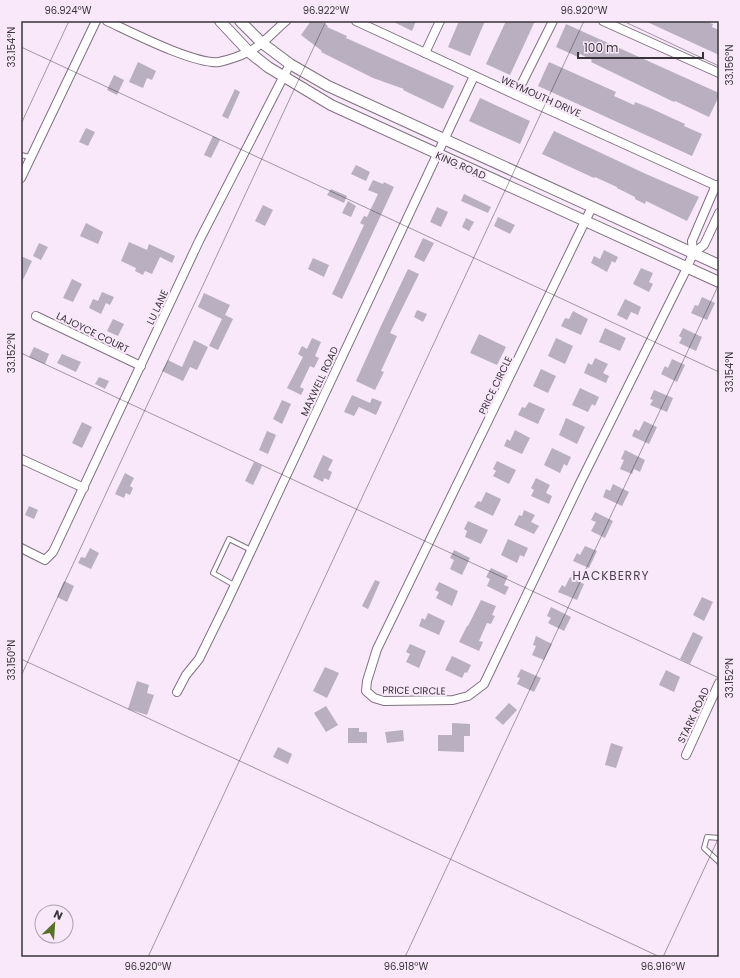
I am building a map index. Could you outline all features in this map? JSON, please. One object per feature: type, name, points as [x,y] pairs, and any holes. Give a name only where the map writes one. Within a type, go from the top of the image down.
[{"type":"street","points":[[21,178],[96,21]]},
{"type":"street","points":[[107,21],[170,50],[204,60],[218,62],[249,52],[262,43],[286,21]]},
{"type":"street","name":"KING ROAD","points":[[220,21],[249,52],[282,77],[331,105],[437,155],[719,282]]},
{"type":"street","name":"KING ROAD","points":[[240,21],[262,43],[290,64],[328,86],[719,265]]},
{"type":"street","name":"WEYMOUTH DRIVE","points":[[356,21],[717,186]]},
{"type":"street","points":[[425,53],[440,21]]},
{"type":"street","points":[[516,95],[552,21]]},
{"type":"street","points":[[603,21],[719,73]]},
{"type":"street","name":"LU LANE","points":[[21,548],[45,560],[53,552],[199,242],[282,77],[290,64]]},
{"type":"street","name":"MAXWELL ROAD","points":[[178,692],[186,675],[199,659],[235,586],[474,76]]},
{"type":"street","points":[[687,268],[693,253],[692,241],[717,186]]},
{"type":"street","name":"PRICE CIRCLE","points":[[592,207],[378,649],[367,681],[366,691],[374,698],[384,701],[453,700],[468,696],[484,684],[580,483],[687,268]]},
{"type":"street","points":[[693,253],[704,246],[719,213]]},
{"type":"street","name":"LAJOYCE COURT","points":[[36,316],[141,366]]},
{"type":"street","points":[[21,459],[84,488]]},
{"type":"street","name":"STARK ROAD","points":[[686,755],[719,683]]},
{"type":"lane","points":[[21,155],[31,158]]},
{"type":"lane","points":[[235,586],[213,573],[228,539],[251,550]]},
{"type":"lane","points":[[719,838],[707,837],[704,848],[719,862]]},
{"type":"building","points":[[311,21],[322,21],[328,26],[327,27],[347,36],[346,38],[454,86],[443,109],[403,90],[404,89],[373,78],[321,52],[322,51],[301,35]]},
{"type":"building","points":[[392,21],[416,21],[412,31]]},
{"type":"building","points":[[459,21],[485,21],[470,56],[448,47]]},
{"type":"building","points":[[506,21],[535,21],[510,75],[486,64]]},
{"type":"building","points":[[645,21],[705,21],[713,24],[712,27],[719,30],[719,55]]},
{"type":"building","points":[[566,24],[719,93],[709,117],[591,62],[592,60],[580,54],[578,57],[556,47]]},
{"type":"building","points":[[138,62],[156,71],[152,80],[147,78],[143,88],[129,82]]},
{"type":"building","points":[[549,62],[616,92],[614,96],[634,105],[635,102],[650,108],[685,124],[684,126],[702,134],[692,156],[538,86]]},
{"type":"building","points":[[114,75],[124,80],[117,95],[107,90]]},
{"type":"building","points":[[235,89],[240,92],[228,119],[222,116]]},
{"type":"building","points":[[480,98],[530,121],[520,144],[469,121]]},
{"type":"building","points":[[86,128],[95,132],[88,146],[79,142]]},
{"type":"building","points":[[554,131],[699,197],[687,221],[646,201],[645,204],[617,187],[542,154]]},
{"type":"building","points":[[213,136],[220,140],[211,158],[204,155]]},
{"type":"building","points":[[356,165],[370,172],[366,181],[351,174]]},
{"type":"building","points":[[373,180],[383,184],[384,182],[394,187],[342,299],[332,294],[364,225],[360,223],[364,216],[367,217],[378,194],[368,190]]},
{"type":"building","points":[[331,189],[347,196],[344,203],[327,195]]},
{"type":"building","points":[[464,194],[491,207],[488,213],[461,201]]},
{"type":"building","points":[[348,201],[356,206],[351,217],[342,213]]},
{"type":"building","points":[[263,205],[273,210],[265,226],[255,221]]},
{"type":"building","points":[[437,207],[448,212],[441,227],[430,222]]},
{"type":"building","points":[[498,217],[515,225],[510,234],[494,226]]},
{"type":"building","points":[[466,218],[474,222],[469,231],[462,227]]},
{"type":"building","points":[[86,223],[103,232],[98,244],[80,236]]},
{"type":"building","points":[[423,238],[434,243],[424,262],[414,257]]},
{"type":"building","points":[[129,242],[147,250],[149,244],[175,256],[172,263],[160,257],[152,274],[145,271],[143,275],[135,271],[136,268],[121,261]]},
{"type":"building","points":[[39,243],[48,247],[41,260],[33,256]]},
{"type":"building","points":[[604,250],[618,257],[615,263],[612,261],[607,272],[591,263],[594,256],[600,259]]},
{"type":"building","points":[[21,256],[32,261],[21,284]]},
{"type":"building","points":[[313,258],[329,265],[324,277],[308,269]]},
{"type":"building","points":[[641,268],[653,273],[649,282],[653,284],[649,292],[633,284]]},
{"type":"building","points":[[408,269],[419,274],[390,333],[397,336],[381,371],[384,372],[375,390],[356,381]]},
{"type":"building","points":[[72,279],[82,284],[73,302],[63,298]]},
{"type":"building","points":[[102,292],[114,297],[110,305],[106,303],[101,314],[89,308],[93,299],[98,301]]},
{"type":"building","points":[[204,293],[230,305],[225,315],[233,319],[218,350],[209,346],[222,319],[198,307]]},
{"type":"building","points":[[702,297],[715,303],[707,320],[691,313],[695,305],[698,306]]},
{"type":"building","points":[[625,299],[641,307],[638,315],[631,312],[627,320],[617,315]]},
{"type":"building","points":[[417,310],[427,314],[423,322],[414,317]]},
{"type":"building","points":[[573,311],[588,319],[581,335],[561,326],[565,318],[569,319]]},
{"type":"building","points":[[113,319],[124,324],[118,336],[107,331]]},
{"type":"building","points":[[605,328],[626,338],[620,351],[599,342]]},
{"type":"building","points":[[683,328],[702,337],[696,351],[679,343],[682,338],[679,336]]},
{"type":"building","points":[[479,334],[506,347],[497,365],[470,353]]},
{"type":"building","points":[[312,338],[321,342],[315,356],[319,358],[314,368],[310,366],[300,387],[304,389],[301,395],[287,388],[303,357],[298,354],[302,346],[307,349]]},
{"type":"building","points":[[556,338],[573,346],[565,364],[548,356]]},
{"type":"building","points":[[194,340],[208,347],[197,370],[190,367],[183,381],[162,371],[168,360],[182,367]]},
{"type":"building","points":[[34,347],[49,354],[45,364],[29,357]]},
{"type":"building","points":[[62,354],[81,362],[76,372],[57,363]]},
{"type":"building","points":[[595,358],[608,364],[603,373],[609,376],[606,383],[584,373],[588,363],[592,365]]},
{"type":"building","points":[[672,359],[685,365],[677,382],[661,374],[665,366],[668,368]]},
{"type":"building","points":[[541,369],[556,376],[548,393],[533,386]]},
{"type":"building","points":[[99,377],[109,381],[105,389],[95,384]]},
{"type":"building","points":[[580,388],[599,397],[595,406],[592,404],[588,412],[572,405]]},
{"type":"building","points":[[654,390],[673,398],[667,412],[650,405],[653,400],[650,399]]},
{"type":"building","points":[[352,395],[370,403],[372,398],[382,402],[376,415],[359,407],[354,416],[344,412]]},
{"type":"building","points":[[282,400],[291,404],[282,424],[273,419]]},
{"type":"building","points":[[529,402],[545,409],[538,424],[518,415],[522,407],[525,408]]},
{"type":"building","points":[[566,418],[585,427],[577,444],[559,435]]},
{"type":"building","points":[[644,421],[657,427],[649,444],[632,436],[635,429],[639,431]]},
{"type":"building","points":[[82,422],[92,427],[82,448],[72,443]]},
{"type":"building","points":[[515,430],[530,438],[522,454],[504,446],[507,439],[510,441]]},
{"type":"building","points":[[267,431],[276,435],[268,454],[259,450]]},
{"type":"building","points":[[552,448],[571,457],[567,466],[564,464],[560,473],[544,465]]},
{"type":"building","points":[[625,450],[645,460],[640,472],[634,469],[632,474],[620,469],[624,460],[621,459]]},
{"type":"building","points":[[323,455],[333,460],[328,470],[332,472],[329,480],[324,478],[323,482],[313,477]]},
{"type":"building","points":[[497,461],[516,470],[509,484],[493,476],[496,471],[493,469]]},
{"type":"building","points":[[254,462],[262,466],[253,485],[245,481]]},
{"type":"building","points":[[125,473],[134,478],[130,486],[133,488],[130,495],[126,493],[124,498],[115,494]]},
{"type":"building","points":[[536,478],[550,485],[546,493],[552,496],[549,504],[531,496],[534,490],[531,488]]},
{"type":"building","points":[[613,484],[629,492],[622,506],[603,497],[606,489],[610,491]]},
{"type":"building","points":[[486,492],[501,499],[493,516],[474,507],[478,501],[481,502]]},
{"type":"building","points":[[29,506],[38,510],[34,519],[25,515]]},
{"type":"building","points":[[524,510],[535,515],[531,522],[539,526],[534,534],[514,525],[519,515],[522,516]]},
{"type":"building","points":[[595,512],[613,521],[605,538],[591,531],[596,522],[591,520]]},
{"type":"building","points":[[468,521],[488,530],[481,544],[465,537],[467,531],[464,529]]},
{"type":"building","points":[[508,539],[528,548],[524,557],[520,555],[517,563],[501,555]]},
{"type":"building","points":[[585,546],[597,551],[589,568],[573,561],[577,553],[580,555]]},
{"type":"building","points":[[90,548],[99,553],[91,569],[78,563],[81,557],[85,558]]},
{"type":"building","points":[[454,550],[470,558],[462,575],[450,569],[454,560],[450,558]]},
{"type":"building","points":[[491,568],[508,576],[504,585],[509,587],[505,595],[487,586],[490,579],[486,577]]},
{"type":"building","points":[[570,577],[584,584],[577,600],[558,592],[562,585],[565,587]]},
{"type":"building","points":[[375,580],[380,582],[368,609],[362,606]]},
{"type":"building","points":[[64,581],[74,586],[67,602],[57,597]]},
{"type":"building","points":[[439,582],[458,591],[452,606],[436,598],[439,592],[435,590]]},
{"type":"building","points":[[702,597],[713,602],[704,621],[693,615]]},
{"type":"building","points":[[481,600],[496,606],[492,615],[495,616],[491,624],[487,623],[479,641],[483,642],[479,651],[459,642]]},
{"type":"building","points":[[551,607],[571,617],[564,631],[548,623],[551,618],[547,616]]},
{"type":"building","points":[[428,613],[445,621],[439,635],[419,626],[422,618],[425,620]]},
{"type":"building","points":[[693,632],[703,637],[690,664],[680,659]]},
{"type":"building","points":[[536,636],[552,644],[544,660],[532,655],[536,646],[533,645]]},
{"type":"building","points":[[410,644],[426,651],[419,668],[406,662],[410,654],[406,652]]},
{"type":"building","points":[[452,656],[471,665],[467,673],[465,672],[462,678],[445,670]]},
{"type":"building","points":[[325,667],[339,673],[327,698],[313,691]]},
{"type":"building","points":[[521,669],[541,678],[534,692],[517,684],[520,678],[517,677]]},
{"type":"building","points":[[666,670],[680,677],[674,692],[659,685]]},
{"type":"building","points":[[137,681],[149,685],[147,693],[154,695],[147,715],[128,709]]},
{"type":"building","points":[[509,703],[517,710],[503,725],[495,718]]},
{"type":"building","points":[[326,706],[338,725],[326,732],[314,713]]},
{"type":"building","points":[[452,723],[470,724],[470,736],[464,736],[464,752],[438,751],[438,735],[452,735]]},
{"type":"building","points":[[348,728],[359,728],[359,732],[367,732],[367,743],[348,743]]},
{"type":"building","points":[[403,730],[404,741],[387,743],[385,732]]},
{"type":"building","points":[[611,743],[623,747],[616,768],[605,765]]},
{"type":"building","points":[[278,747],[292,754],[288,764],[273,757]]},
{"type":"district","name":"HACKBERRY","points":[[611,576]]}]
